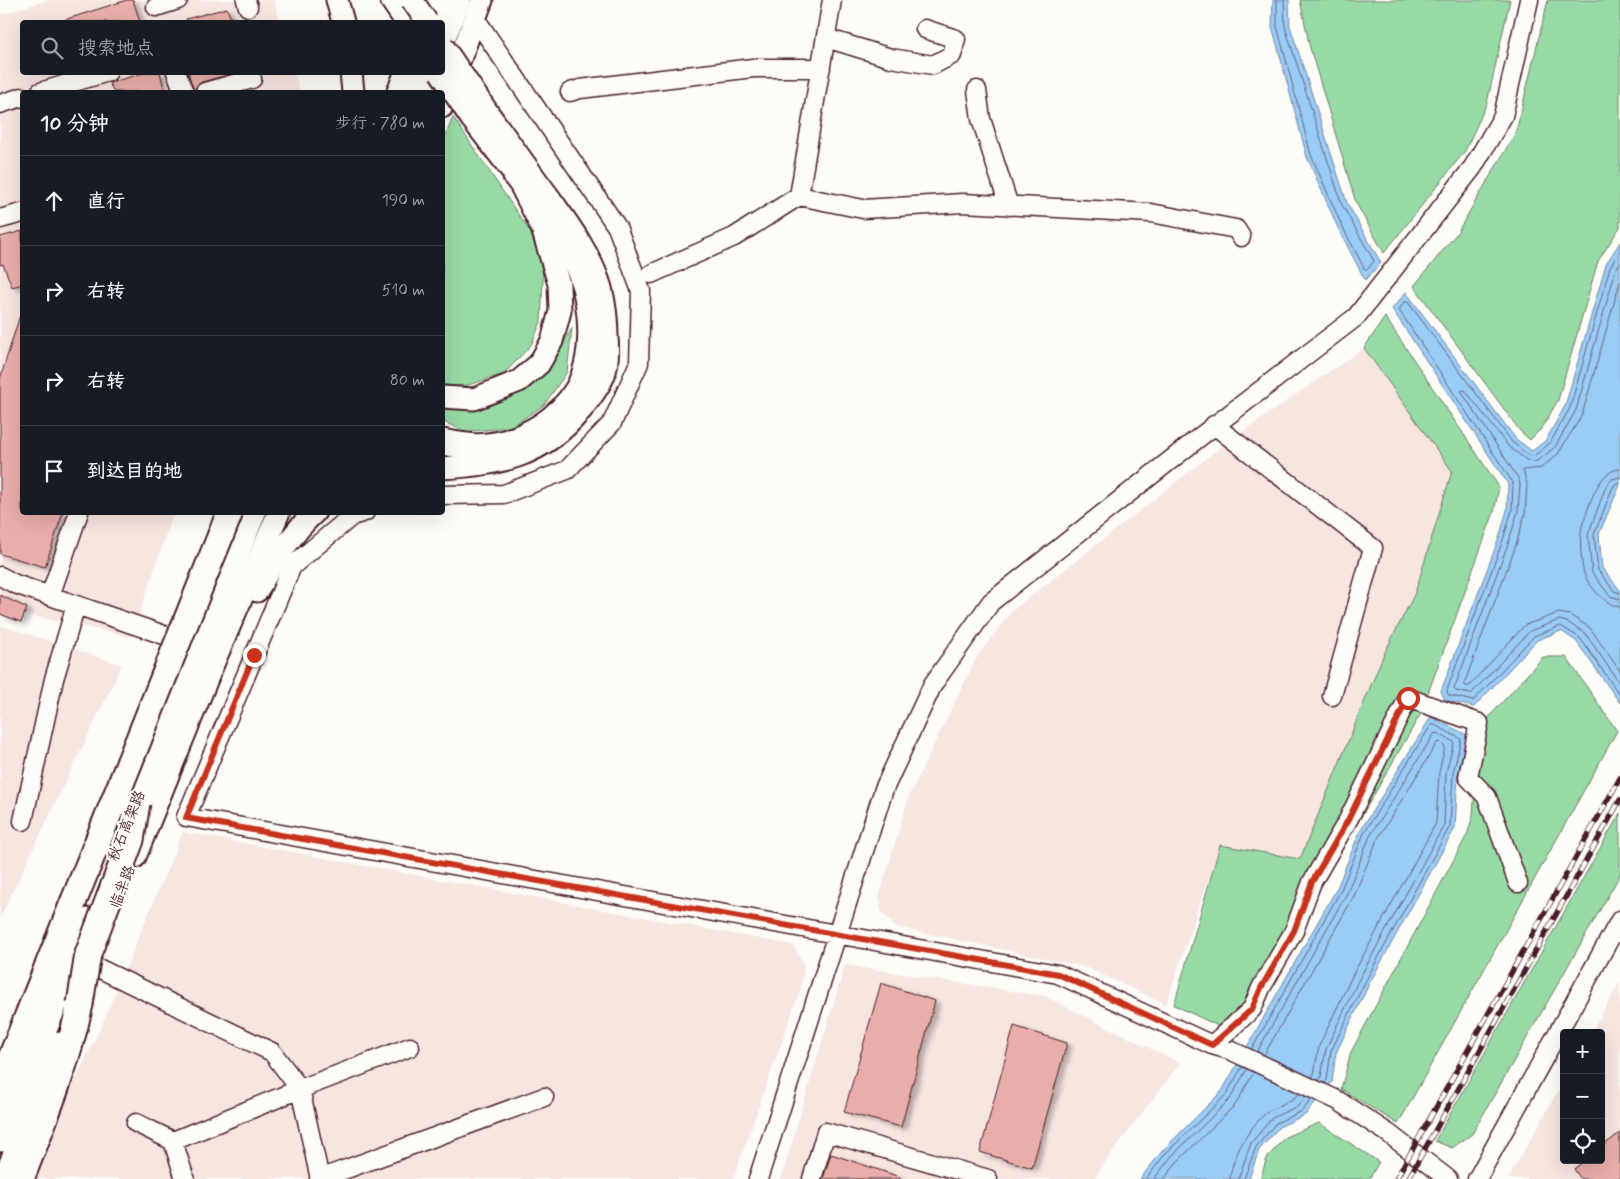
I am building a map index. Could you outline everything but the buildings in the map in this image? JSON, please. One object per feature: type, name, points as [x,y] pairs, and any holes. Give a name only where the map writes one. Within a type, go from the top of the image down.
[{"type":"highway","points":[[429,20],[438,0]]},
{"type":"highway","points":[[445,32],[458,0]]},
{"type":"highway","points":[[401,90],[407,75]]},
{"type":"highway","points":[[422,90],[428,75]]},
{"type":"highway","points":[[445,443],[465,446],[488,446],[514,439],[541,427],[561,410],[577,389],[587,365],[590,334],[589,308],[581,274],[554,226],[516,176]]},
{"type":"highway","name":"秋石高架路","points":[[0,1085],[229,515]]},
{"type":"highway","name":"秋石高架路","points":[[10,1179],[11,1136],[137,803],[252,515]]},
{"type":"highway","points":[[21,1179],[63,1072],[80,1004],[88,954],[131,840],[137,803]]},
{"type":"highway","points":[[0,1048],[38,959],[73,903]]},
{"type":"main road","points":[[337,0],[342,20]]},
{"type":"main road","points":[[391,0],[405,20]]},
{"type":"main road","points":[[412,0],[427,20]]},
{"type":"main road","points":[[416,20],[423,0]]},
{"type":"main road","points":[[445,99],[478,9]]},
{"type":"main road","points":[[445,51],[478,114],[516,176],[542,228],[559,284],[560,311],[552,341],[538,364],[519,381],[474,399],[445,398]]},
{"type":"main road","points":[[351,75],[354,90]]},
{"type":"main road","points":[[391,90],[396,75]]},
{"type":"main road","points":[[443,75],[559,211],[585,251],[601,288],[607,323],[608,349],[604,375],[574,419],[555,437],[535,450],[503,460],[445,468]]},
{"type":"main road","points":[[0,1104],[64,939],[170,637],[216,515]]},
{"type":"main road","name":"临半路","points":[[4,1179],[11,1136],[94,966],[135,856],[213,664],[278,515]]},
{"type":"main road","points":[[213,664],[268,572],[302,524],[312,515]]},
{"type":"street","points":[[157,10],[178,0]]},
{"type":"street","points":[[758,1179],[884,789],[933,684],[991,602],[1214,425],[1356,317],[1473,167],[1503,116],[1529,0]]},
{"type":"street","points":[[799,196],[826,38],[829,1]]},
{"type":"street","points":[[445,496],[504,494],[567,470],[612,423],[639,363],[641,291],[617,227],[478,9]]},
{"type":"street","points":[[826,38],[891,58],[933,65],[952,55],[956,39],[925,29]]},
{"type":"street","points":[[570,92],[580,89],[753,68],[821,68]]},
{"type":"street","points":[[177,75],[183,90]]},
{"type":"street","points":[[211,90],[252,79]]},
{"type":"street","points":[[51,90],[100,81]]},
{"type":"street","points":[[977,90],[981,119],[1009,206]]},
{"type":"street","points":[[0,104],[20,99]]},
{"type":"street","points":[[651,274],[734,237],[799,196],[863,209],[963,203],[1151,213],[1236,229],[1241,237]]},
{"type":"street","points":[[1,215],[20,213]]},
{"type":"street","points":[[1214,425],[1373,548],[1332,696]]},
{"type":"street","points":[[50,596],[78,515]]},
{"type":"street","points":[[355,515],[292,566],[186,818],[1058,974],[1337,1100],[1388,1134],[1448,1179]]},
{"type":"street","points":[[0,576],[15,584],[170,637]]},
{"type":"street","points":[[23,821],[54,679],[76,605]]},
{"type":"street","points":[[1212,1045],[1252,1009],[1261,988],[1294,931],[1312,882],[1348,820],[1408,698],[1479,723],[1468,777],[1487,797],[1518,883]]},
{"type":"street","points":[[1477,1179],[1620,920]]},
{"type":"street","points":[[94,966],[272,1052],[300,1089],[319,1179],[544,1097]]},
{"type":"street","points":[[173,1141],[300,1089],[410,1047]]},
{"type":"street","points":[[136,1123],[173,1141],[185,1179]]},
{"type":"street","points":[[812,1179],[826,1132],[988,1179]]},
{"type":"shaded area","points":[[47,0],[274,0],[279,20],[20,20],[20,75],[295,75],[299,90],[20,90],[20,515],[172,515],[132,637],[0,609],[0,15]]},
{"type":"shaded area","points":[[1364,348],[1452,471],[1415,593],[1300,859],[1220,845],[1166,1004],[1085,967],[896,927],[882,913],[879,897],[909,796],[978,655],[1012,611],[1226,443]]},
{"type":"shaded area","points":[[0,625],[122,665],[0,918]]},
{"type":"shaded area","points":[[183,832],[793,945],[804,965],[801,988],[733,1179],[27,1179],[101,1027]]},
{"type":"shaded area","points":[[845,965],[1044,996],[1180,1063],[1094,1179],[781,1179]]},
{"type":"shaded area","points":[[1620,982],[1620,1179],[1508,1179],[1560,1088],[1560,1164],[1605,1164],[1605,1029],[1593,1029]]},
{"type":"green space","points":[[1300,0],[1510,0],[1487,103],[1465,151],[1384,253],[1356,203],[1310,48]]},
{"type":"green space","points":[[1548,0],[1620,0],[1620,227],[1598,261],[1558,400],[1542,428],[1530,440],[1520,431],[1414,286],[1457,233],[1516,132]]},
{"type":"green space","points":[[453,117],[530,232],[540,254],[543,279],[541,322],[531,345],[504,374],[465,386],[445,385],[445,137]]},
{"type":"green space","points":[[1385,317],[1499,487],[1494,512],[1420,715],[1327,876],[1239,1036],[1174,1005],[1220,845],[1300,859],[1383,656],[1415,593],[1452,471],[1364,348]]},
{"type":"green space","points":[[572,328],[567,372],[544,405],[512,426],[465,431],[445,423],[445,407],[480,406],[512,396],[535,381],[551,365]]},
{"type":"green space","points":[[1543,657],[1566,657],[1617,731],[1398,1124],[1341,1089],[1351,1052],[1467,835],[1473,816],[1477,755],[1489,717]]},
{"type":"green space","points":[[1620,813],[1620,875],[1472,1134],[1452,1148],[1435,1141]]},
{"type":"green space","points":[[1319,1123],[1379,1162],[1369,1179],[1260,1179],[1267,1158],[1285,1137]]},
{"type":"water","points":[[1273,0],[1289,0],[1290,26],[1347,203],[1381,263],[1365,280],[1338,228],[1307,157],[1272,26]]},
{"type":"water","points":[[1620,242],[1620,485],[1599,534],[1602,568],[1620,590],[1620,703],[1576,641],[1561,631],[1537,640],[1474,707],[1445,700],[1441,691],[1499,538],[1507,510],[1508,484],[1392,309],[1406,292],[1516,439],[1532,451],[1546,440],[1565,406],[1606,264]]},
{"type":"water","points":[[1431,717],[1467,735],[1458,774],[1455,828],[1369,984],[1336,1053],[1332,1082],[1305,1115],[1279,1127],[1259,1150],[1249,1179],[1140,1179],[1163,1150],[1222,1091],[1337,888],[1360,831]]},
{"type":"railway","points":[[1396,1179],[1620,778]]},
{"type":"railway","points":[[1408,1179],[1620,800]]},
{"type":"route","points":[[254,655],[186,818],[1058,974],[1212,1045],[1252,1009],[1261,988],[1294,931],[1312,882],[1348,820],[1408,698]]}]
